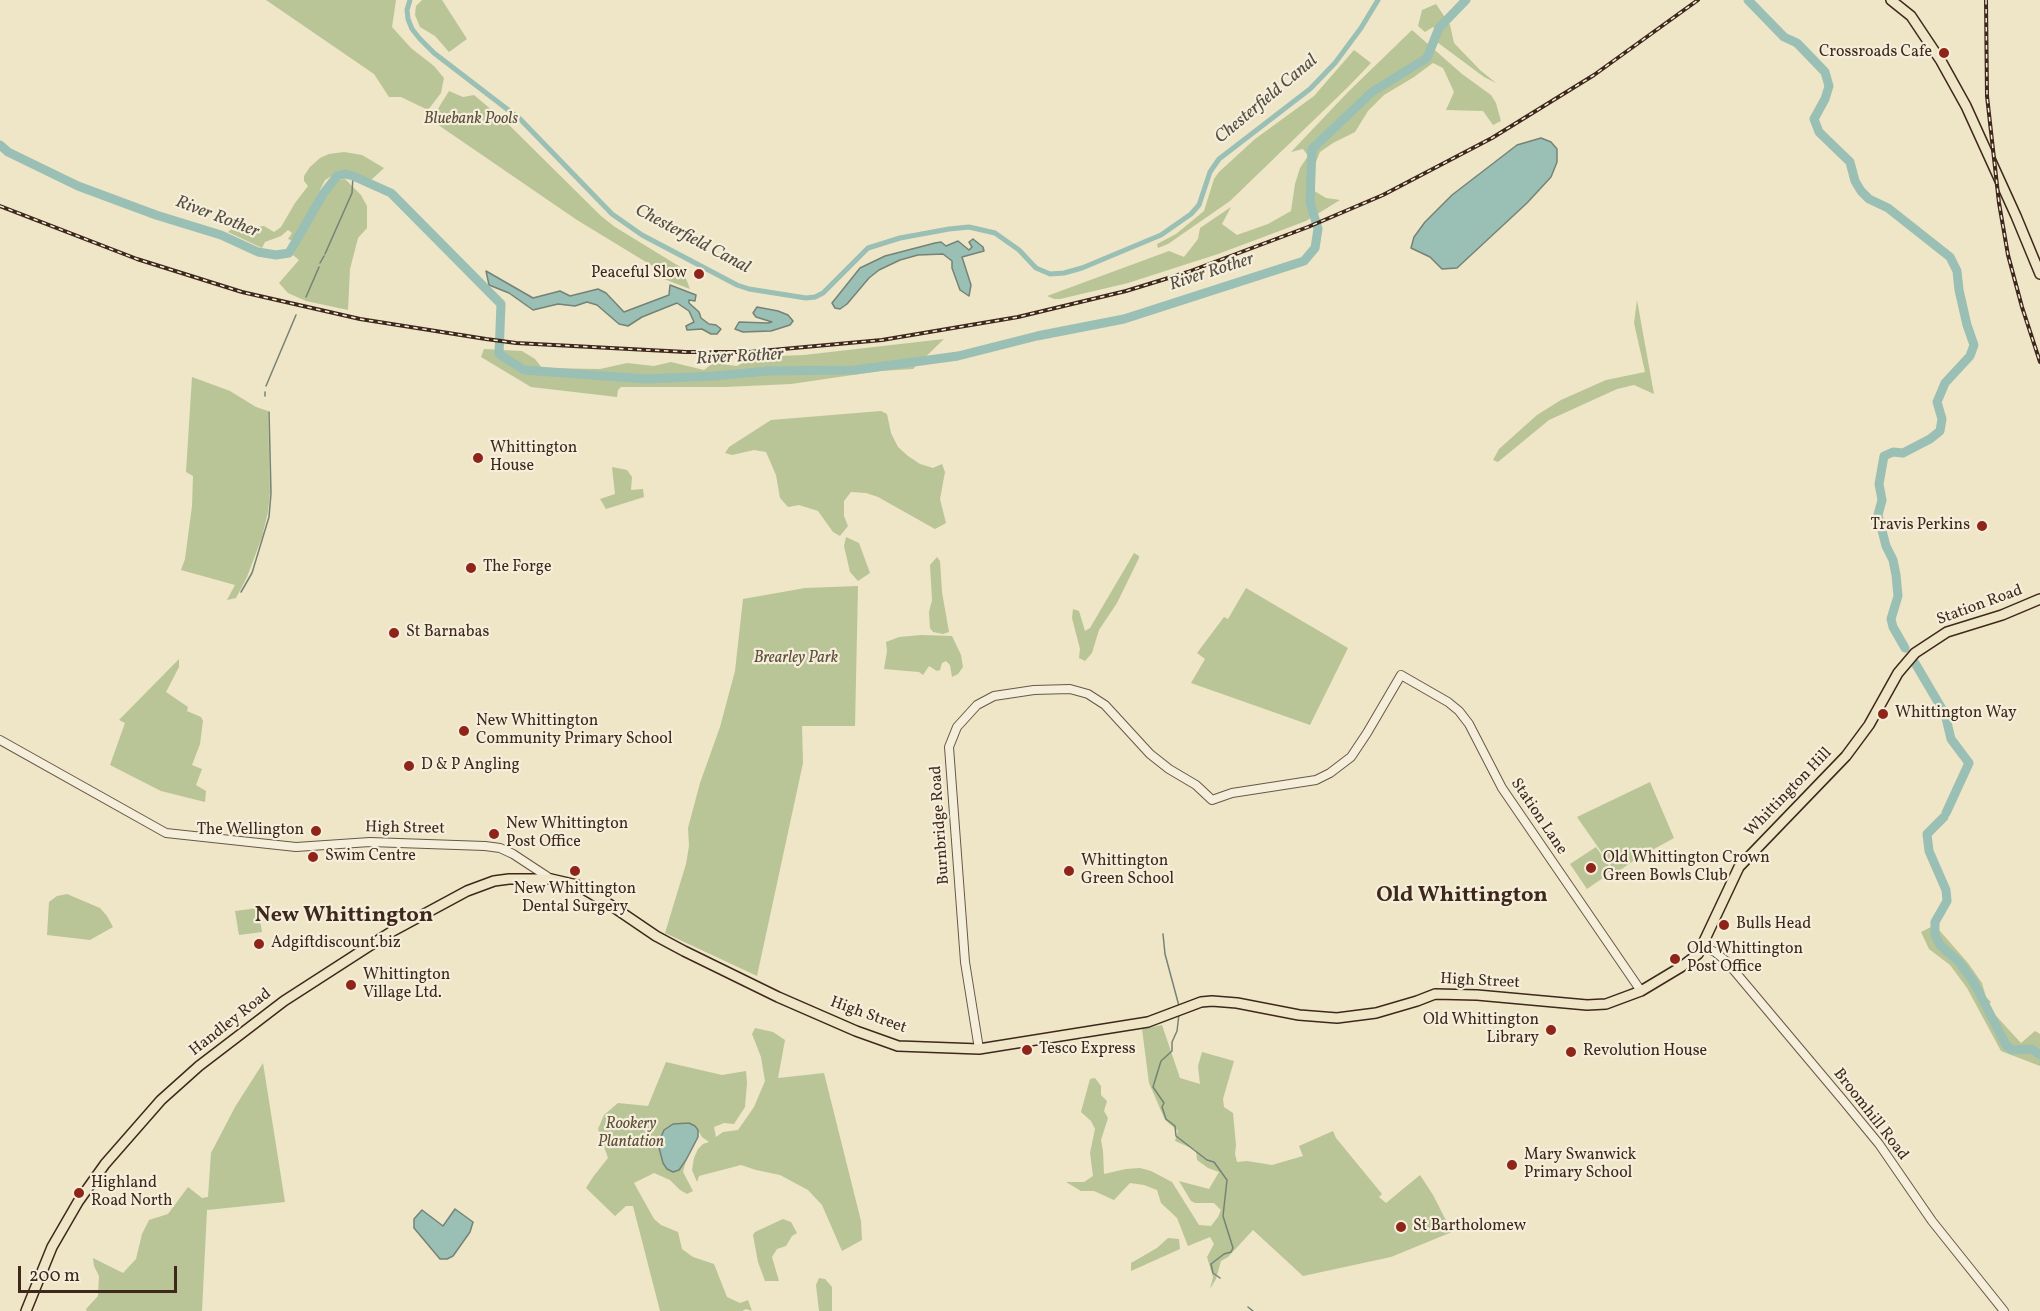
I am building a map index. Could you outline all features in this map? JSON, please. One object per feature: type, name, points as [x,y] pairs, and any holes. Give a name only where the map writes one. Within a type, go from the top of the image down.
[{"type":"main road","points":[[1891,0],[1911,16],[1941,61],[1966,106],[2040,274]]},
{"type":"main road","name":"Station Road","points":[[1904,664],[1927,644],[1947,632],[2002,615],[2040,599]]},
{"type":"main road","name":"Whittington Hill","points":[[1703,947],[1739,867],[1846,756],[1869,725],[1904,664]]},
{"type":"main road","name":"High Street","points":[[551,879],[578,885],[656,936],[778,997],[856,1031],[898,1046],[979,1049],[1148,1022],[1201,1002],[1212,1001],[1337,1018],[1376,1013],[1435,994],[1477,995],[1587,1005],[1606,1004],[1641,991],[1681,967],[1698,954],[1703,947]]},
{"type":"main road","name":"Handley Road","points":[[26,1311],[35,1285],[61,1230],[105,1164],[161,1100],[199,1066],[292,996],[391,932],[467,891],[494,881],[551,879]]},
{"type":"street","name":"Station Lane","points":[[1212,800],[1232,793],[1316,780],[1330,773],[1351,757],[1401,675],[1448,702],[1459,711],[1502,788],[1641,991]]},
{"type":"street","name":"Burnbridge Road","points":[[979,1049],[965,962],[949,747],[957,727],[977,705],[994,696],[1034,690],[1070,690],[1088,694],[1105,705],[1150,754],[1169,769],[1196,785],[1212,800]]},
{"type":"street","name":"High Street","points":[[0,740],[166,833],[183,837],[296,848],[370,842],[485,846],[500,848],[540,870],[551,879]]},
{"type":"street","name":"Broomhill Road","points":[[1703,947],[1715,952],[1726,961],[1842,1099],[1879,1144],[1949,1244],[2004,1311]]},
{"type":"green space","points":[[266,0],[396,0],[392,27],[444,78],[441,93],[428,110],[401,97],[389,97],[374,74]]},
{"type":"green space","points":[[422,0],[442,0],[467,39],[449,52],[435,36],[420,27],[415,15],[416,6]]},
{"type":"green space","points":[[1436,4],[1450,25],[1454,43],[1496,83],[1484,77],[1437,42],[1440,35],[1433,27],[1425,32],[1418,26],[1422,10]]},
{"type":"green space","points":[[1412,30],[1462,74],[1491,95],[1501,121],[1493,125],[1483,111],[1446,110],[1454,92],[1443,68],[1433,63],[1384,95],[1368,111],[1355,132],[1320,152],[1313,169],[1311,189],[1326,198],[1340,200],[1306,221],[1218,254],[1128,283],[1060,299],[1047,296],[1169,251],[1184,257],[1198,239],[1200,228],[1231,207],[1222,224],[1237,235],[1268,224],[1291,211],[1295,184],[1300,168],[1308,156],[1303,149],[1291,152]]},
{"type":"green space","points":[[1354,50],[1371,63],[1348,87],[1230,201],[1168,244],[1158,248],[1157,244],[1176,234],[1204,211],[1214,179],[1219,172],[1255,139],[1314,96]]},
{"type":"green space","name":"Bluebank Pools","points":[[449,91],[463,97],[474,95],[507,123],[601,216],[682,268],[690,289],[664,279],[664,273],[577,220],[431,120]]},
{"type":"green space","points":[[344,152],[362,155],[384,168],[370,181],[346,171],[338,172],[325,180],[293,241],[288,239],[292,233],[288,230],[281,236],[265,242],[262,248],[228,232],[239,223],[254,227],[264,226],[274,232],[281,227],[308,186],[304,181],[304,176],[310,167],[329,154]]},
{"type":"green space","points":[[345,179],[361,195],[367,206],[367,228],[358,238],[350,269],[348,310],[306,301],[288,293],[279,283],[299,260],[293,255],[323,196],[334,181]]},
{"type":"green space","points":[[1637,300],[1654,394],[1634,385],[1617,389],[1549,420],[1498,462],[1493,460],[1499,449],[1537,415],[1561,400],[1606,380],[1645,372],[1634,323]]},
{"type":"green space","points":[[944,339],[913,369],[880,371],[791,384],[725,387],[621,387],[617,397],[531,387],[481,357],[484,349],[522,351],[535,359],[542,368],[600,369],[627,363],[654,366],[671,362],[704,370],[713,363],[737,366],[753,357],[804,355]]},
{"type":"green space","points":[[192,377],[230,391],[256,407],[268,411],[270,492],[268,512],[262,537],[247,577],[236,598],[227,600],[235,585],[181,570],[185,559],[192,506],[193,476],[186,472]]},
{"type":"green space","points":[[881,411],[887,414],[891,433],[898,447],[908,456],[920,464],[933,468],[942,464],[945,472],[940,499],[946,523],[935,529],[878,497],[851,492],[844,501],[844,516],[848,526],[840,536],[833,532],[818,511],[799,505],[788,507],[780,498],[776,475],[766,452],[754,450],[732,455],[725,453],[729,447],[771,420]]},
{"type":"green space","points":[[612,467],[627,470],[632,477],[631,490],[643,489],[644,497],[606,509],[600,499],[615,494]]},
{"type":"green space","points":[[846,537],[859,543],[870,573],[858,581],[850,572],[844,546]]},
{"type":"green space","points":[[1134,553],[1139,558],[1117,603],[1099,630],[1092,653],[1085,661],[1079,658],[1080,649],[1072,618],[1073,609],[1079,611],[1085,631],[1090,628]]},
{"type":"green space","points":[[937,557],[940,561],[942,592],[949,632],[943,634],[933,632],[930,628],[929,612],[932,600],[930,565]]},
{"type":"green space","name":"Brearley Park","points":[[858,586],[855,726],[802,726],[803,763],[757,976],[665,933],[686,864],[689,846],[688,828],[700,783],[720,727],[735,671],[743,599],[805,588]]},
{"type":"green space","points":[[1246,588],[1348,648],[1310,725],[1191,683],[1205,659],[1197,653],[1224,617],[1228,619]]},
{"type":"green space","points":[[952,636],[961,655],[963,667],[958,674],[952,677],[950,665],[946,661],[937,671],[929,666],[923,675],[919,672],[884,669],[886,642],[899,637]]},
{"type":"green space","points":[[179,659],[179,667],[166,692],[188,707],[187,711],[201,717],[203,721],[200,744],[192,765],[202,769],[196,785],[206,791],[205,802],[161,791],[110,765],[125,723],[119,720]]},
{"type":"green space","points":[[1650,782],[1674,838],[1616,873],[1577,817]]},
{"type":"green space","name":"Old Whittington Crown Green Bowls Club","points":[[1596,847],[1613,871],[1587,889],[1570,864]]},
{"type":"green space","points":[[67,894],[100,908],[113,927],[90,940],[47,935],[49,902],[57,896]]},
{"type":"green space","points":[[258,908],[262,932],[239,935],[235,911]]},
{"type":"green space","points":[[1931,927],[1940,931],[1968,963],[1982,983],[1986,997],[1991,1002],[1987,1006],[2021,1043],[2035,1031],[2040,1034],[2040,1066],[2001,1051],[1967,988],[1950,965],[1929,949],[1921,932]]},
{"type":"green space","points":[[1162,1025],[1180,1078],[1200,1084],[1198,1066],[1202,1052],[1234,1061],[1223,1099],[1224,1107],[1233,1113],[1237,1162],[1247,1161],[1272,1165],[1303,1156],[1299,1146],[1333,1131],[1336,1138],[1382,1194],[1379,1197],[1386,1203],[1420,1175],[1452,1232],[1391,1257],[1303,1276],[1253,1230],[1228,1257],[1221,1261],[1216,1279],[1210,1289],[1213,1277],[1207,1257],[1214,1244],[1210,1237],[1188,1246],[1177,1218],[1161,1203],[1157,1190],[1130,1183],[1114,1200],[1094,1191],[1081,1191],[1066,1182],[1084,1182],[1093,1176],[1090,1153],[1095,1129],[1091,1121],[1081,1112],[1090,1079],[1095,1078],[1101,1086],[1101,1095],[1107,1101],[1104,1111],[1108,1118],[1101,1140],[1104,1174],[1140,1168],[1151,1171],[1172,1182],[1199,1225],[1211,1226],[1218,1217],[1221,1210],[1214,1203],[1191,1201],[1179,1181],[1209,1189],[1219,1172],[1197,1160],[1196,1150],[1175,1141],[1178,1131],[1165,1120],[1149,1083],[1142,1029]]},
{"type":"green space","name":"Rookery Plantation","points":[[755,1028],[773,1032],[785,1040],[778,1078],[824,1073],[861,1221],[862,1240],[842,1251],[822,1205],[808,1190],[780,1175],[741,1165],[699,1176],[697,1182],[692,1170],[694,1158],[698,1149],[709,1142],[702,1137],[695,1125],[658,1144],[663,1163],[679,1170],[686,1160],[683,1172],[693,1191],[687,1194],[670,1180],[654,1173],[634,1183],[654,1219],[661,1225],[678,1232],[682,1249],[693,1257],[714,1264],[727,1297],[740,1303],[748,1300],[752,1311],[746,1309],[742,1311],[660,1311],[633,1206],[626,1206],[615,1216],[586,1188],[608,1158],[598,1129],[604,1115],[618,1103],[648,1106],[666,1062],[722,1075],[746,1071],[745,1107],[734,1124],[724,1123],[714,1127],[716,1137],[723,1132],[738,1130],[754,1107],[765,1081],[761,1057],[752,1034]]},
{"type":"green space","points":[[263,1063],[285,1202],[207,1210],[202,1311],[87,1311],[86,1309],[98,1296],[99,1276],[93,1258],[123,1273],[136,1259],[142,1234],[149,1220],[168,1214],[188,1187],[202,1198],[208,1197],[211,1153],[235,1107]]},
{"type":"green space","points":[[783,1219],[791,1222],[797,1233],[792,1236],[786,1246],[777,1249],[772,1257],[779,1281],[765,1281],[758,1262],[753,1235]]},
{"type":"green space","points":[[1168,1238],[1179,1239],[1180,1249],[1131,1271],[1131,1263],[1157,1248]]},
{"type":"green space","points":[[819,1278],[825,1279],[832,1287],[832,1311],[819,1311],[816,1285]]},
{"type":"water","points":[[1541,138],[1551,142],[1557,149],[1557,162],[1551,177],[1527,203],[1457,268],[1442,269],[1430,257],[1411,248],[1414,237],[1425,222],[1452,195],[1517,145]]},
{"type":"water","points":[[973,239],[983,247],[984,251],[962,257],[971,285],[969,296],[960,290],[952,268],[952,261],[943,254],[918,255],[879,270],[840,309],[835,308],[832,303],[860,268],[885,256],[941,242],[946,246],[958,241],[969,250],[972,247],[969,242]]},
{"type":"water","points":[[486,271],[533,298],[560,291],[570,296],[598,289],[606,293],[624,312],[669,295],[670,285],[696,295],[695,301],[689,300],[689,303],[699,312],[701,318],[721,329],[717,334],[711,334],[702,329],[687,330],[686,326],[694,322],[689,311],[677,303],[642,317],[628,326],[619,324],[597,305],[587,302],[575,306],[558,304],[533,310],[509,293],[489,285]]},
{"type":"water","points":[[757,307],[778,311],[788,315],[793,321],[790,325],[771,331],[743,332],[735,329],[739,322],[772,322],[756,317],[753,313]]},
{"type":"water","points":[[689,1123],[698,1130],[698,1137],[679,1170],[673,1172],[663,1163],[658,1144],[664,1130],[673,1124]]},
{"type":"water","points":[[455,1209],[473,1222],[470,1232],[453,1256],[440,1259],[414,1228],[414,1219],[422,1210],[443,1226]]},
{"type":"waterway","name":"Chesterfield Canal","points":[[410,0],[407,10],[408,19],[420,39],[434,53],[520,119],[612,214],[642,235],[737,285],[806,298],[823,293],[868,248],[900,238],[949,229],[969,227],[995,233],[1019,250],[1036,268],[1050,274],[1082,268],[1161,235],[1191,214],[1199,205],[1210,172],[1219,159],[1310,89],[1335,63],[1378,0]]},
{"type":"waterway","name":"River Rother","points":[[0,145],[8,152],[78,186],[156,215],[221,235],[258,252],[276,255],[289,253],[323,194],[337,176],[345,174],[353,176],[391,193],[501,304],[499,354],[524,370],[647,379],[768,371],[855,370],[958,356],[1037,336],[1124,319],[1304,261],[1315,248],[1318,229],[1310,202],[1312,149],[1372,92],[1427,58],[1439,28],[1466,0]]},
{"type":"waterway","points":[[1748,0],[1784,37],[1797,43],[1825,72],[1829,86],[1814,119],[1819,132],[1850,162],[1855,181],[1861,191],[1869,199],[1888,208],[1950,257],[1957,271],[1967,325],[1974,345],[1970,356],[1945,383],[1937,402],[1942,419],[1940,431],[1903,453],[1893,452],[1884,456],[1879,484],[1882,500],[1878,515],[1886,546],[1893,560],[1898,596],[1891,619],[1905,648]]},
{"type":"waterway","points":[[325,254],[352,193],[353,176]]},
{"type":"waterway","points":[[320,263],[324,256]]},
{"type":"waterway","points":[[306,297],[319,267]]},
{"type":"waterway","points":[[266,386],[296,315]]},
{"type":"waterway","points":[[241,592],[252,573],[269,517],[271,493],[269,412]]},
{"type":"waterway","points":[[1915,663],[1945,714],[1951,739],[1969,763],[1946,813]]},
{"type":"waterway","points":[[1944,817],[1927,834],[1929,851],[1946,890],[1947,901],[1935,922],[1935,935],[1940,945],[1959,962],[1973,981],[2006,1045],[2012,1050],[2032,1049],[2040,1055]]},
{"type":"waterway","points":[[1163,934],[1165,954],[1179,1006]]},
{"type":"waterway","points":[[1179,1014],[1172,1051],[1161,1061],[1153,1087],[1164,1103],[1162,1107],[1166,1119],[1175,1126],[1176,1136],[1207,1160],[1214,1162],[1227,1180],[1223,1216],[1233,1248],[1231,1252],[1224,1254],[1211,1264],[1213,1273],[1220,1278]]},
{"type":"waterway","points":[[1248,1307],[1253,1311]]},
{"type":"railway","points":[[0,206],[137,259],[242,292],[360,319],[486,339],[516,343],[686,352],[750,352],[882,340],[1018,317],[1126,291],[1188,272],[1308,227],[1383,195],[1492,138],[1594,75],[1698,0]]},
{"type":"railway","points":[[1986,0],[1987,96],[1999,203],[2008,255],[2040,362]]},
{"type":"place","name":"Crossroads Cafe","points":[[1944,53]]},
{"type":"place","name":"Peaceful Slow","points":[[699,274]]},
{"type":"place","name":"Whittington House","points":[[478,458]]},
{"type":"place","name":"Travis Perkins","points":[[1982,526]]},
{"type":"place","name":"The Forge","points":[[471,568]]},
{"type":"place","name":"St Barnabas","points":[[394,633]]},
{"type":"place","name":"Whittington Way","points":[[1883,714]]},
{"type":"place","name":"New Whittington Community Primary School","points":[[464,731]]},
{"type":"place","name":"D & P Angling","points":[[409,766]]},
{"type":"place","name":"The Wellington","points":[[316,831]]},
{"type":"place","name":"New Whittington Post Office","points":[[494,834]]},
{"type":"place","name":"Swim Centre","points":[[313,857]]},
{"type":"place","name":"Old Whittington Crown Green Bowls Club","points":[[1591,868]]},
{"type":"place","name":"New Whittington Dental Surgery","points":[[575,871]]},
{"type":"place","name":"Whittington Green School","points":[[1069,871]]},
{"type":"place","name":"Bulls Head","points":[[1724,925]]},
{"type":"place","name":"Adgiftdiscount.biz","points":[[259,944]]},
{"type":"place","name":"Old Whittington Post Office","points":[[1675,959]]},
{"type":"place","name":"Whittington Village Ltd.","points":[[351,985]]},
{"type":"place","name":"Old Whittington Library","points":[[1551,1030]]},
{"type":"place","name":"Tesco Express","points":[[1027,1050]]},
{"type":"place","name":"Revolution House","points":[[1571,1052]]},
{"type":"place","name":"Mary Swanwick Primary School","points":[[1512,1165]]},
{"type":"place","name":"Highland Road North","points":[[79,1193]]},
{"type":"place","name":"St Bartholomew","points":[[1401,1227]]},
{"type":"district","name":"Old Whittington","points":[[1462,897]]},
{"type":"district","name":"New Whittington","points":[[344,917]]}]
